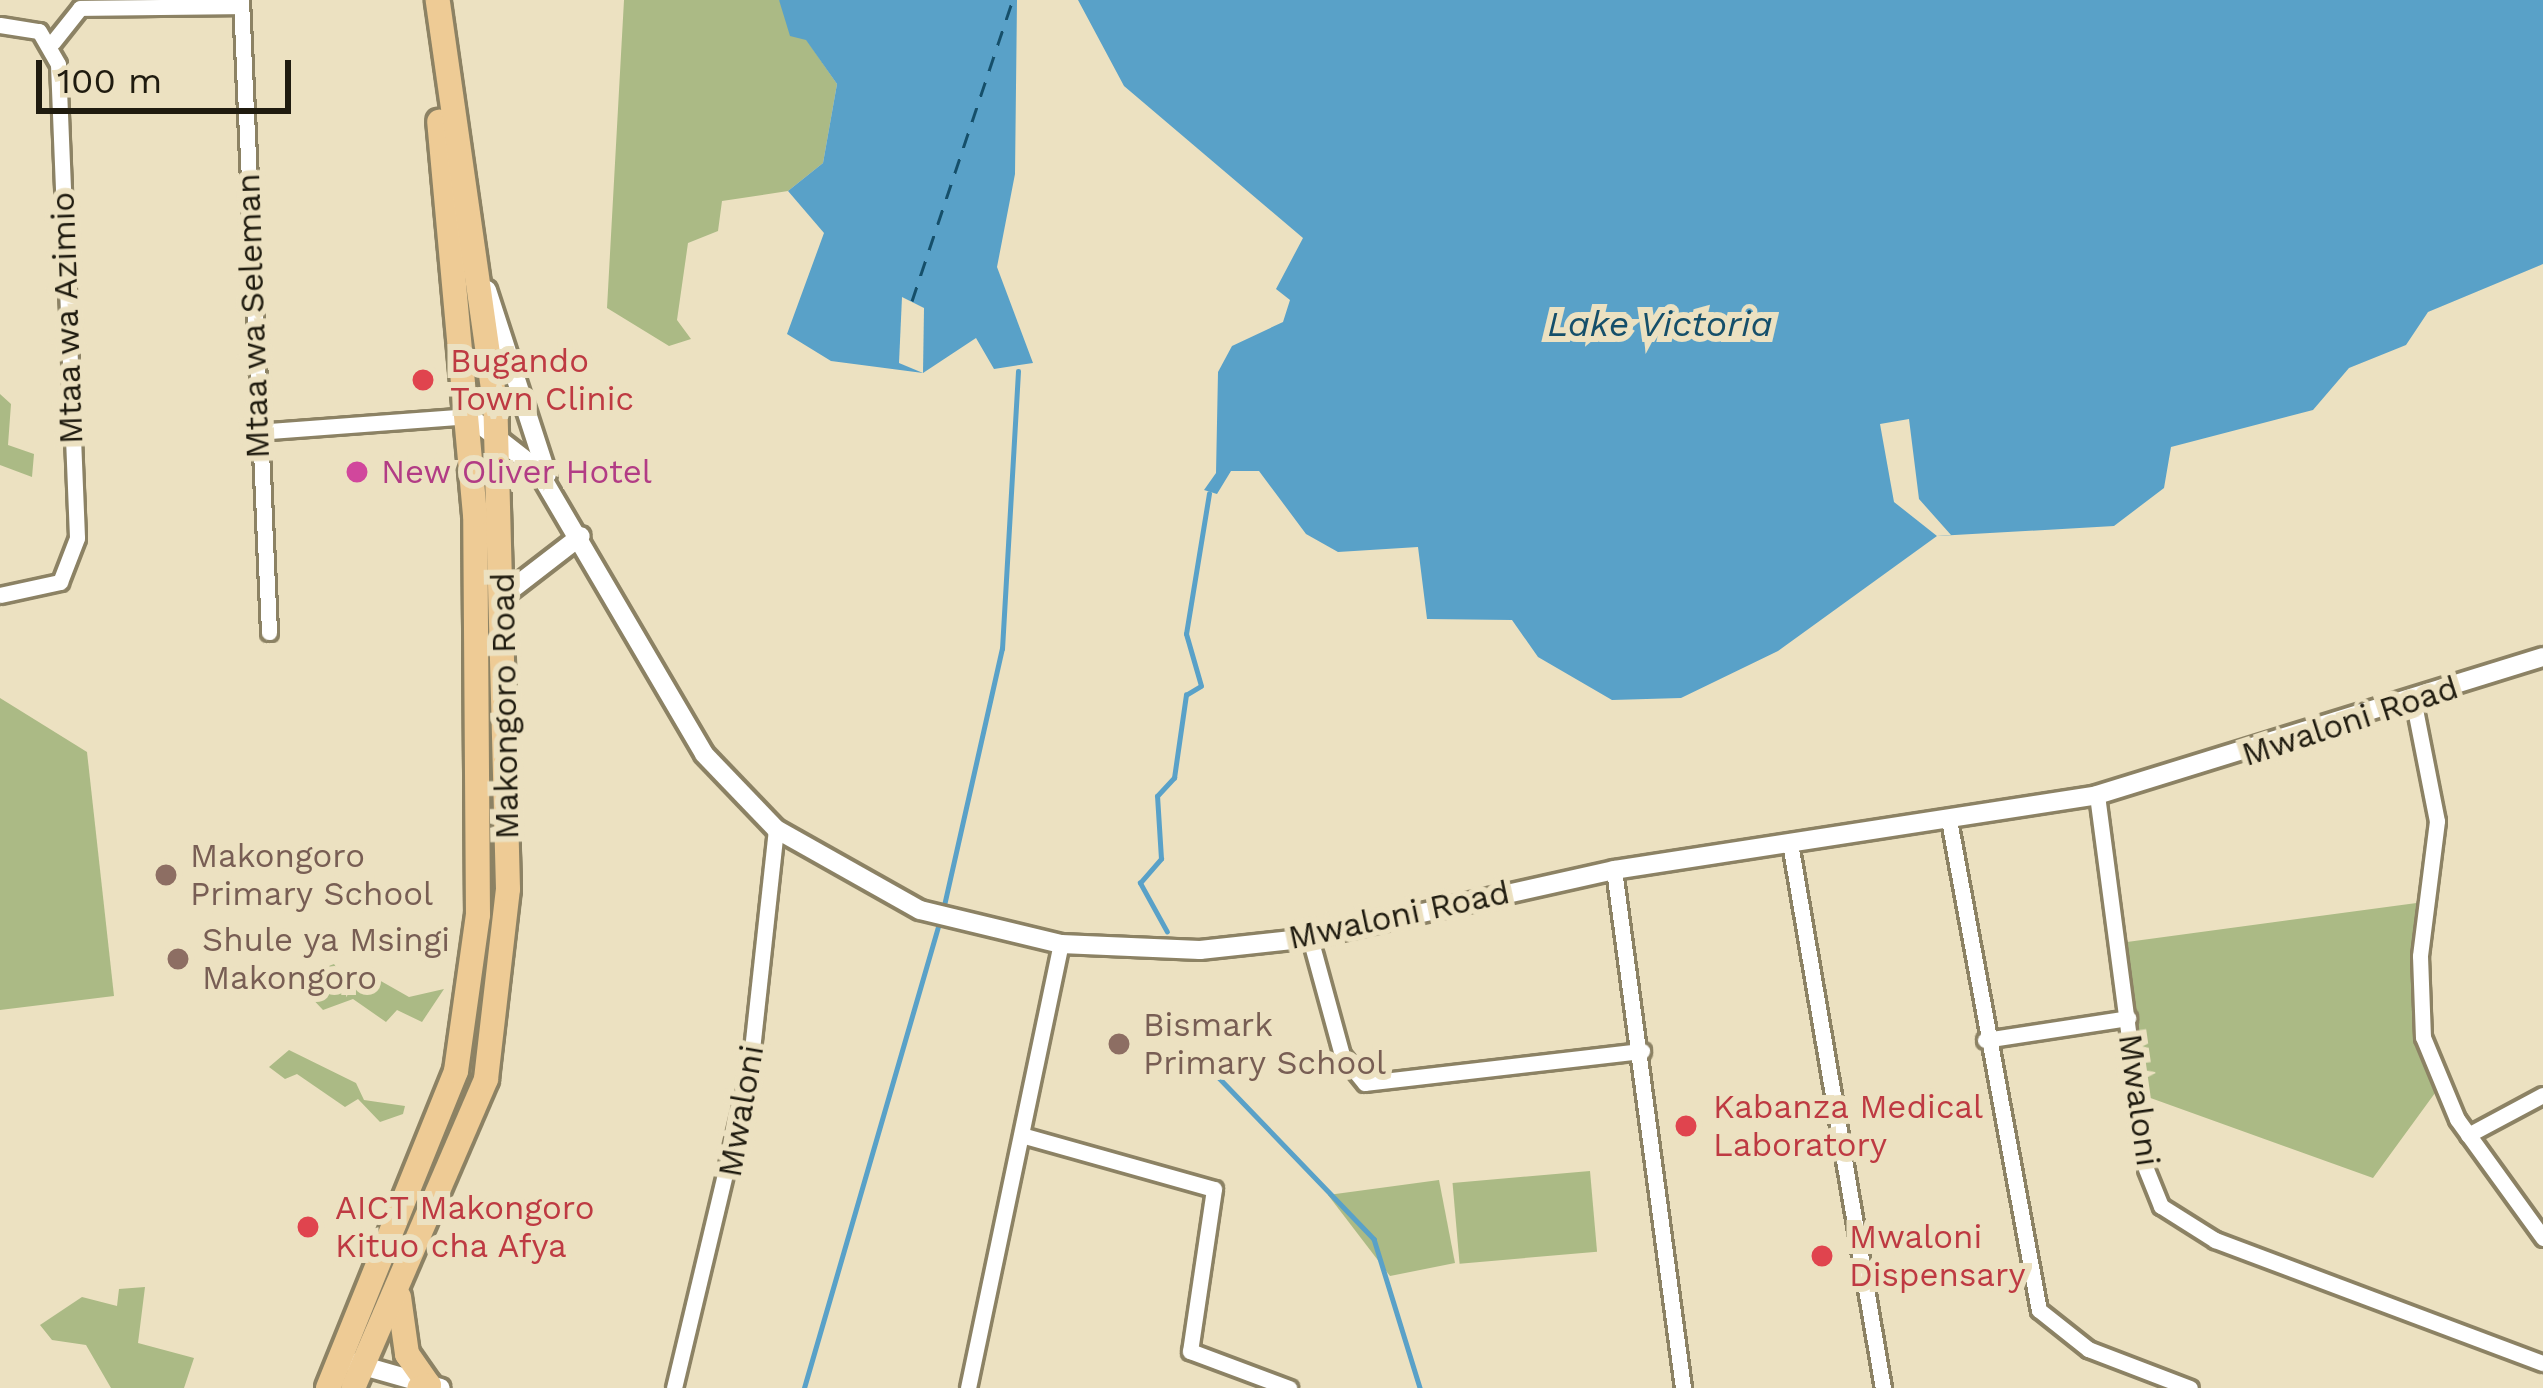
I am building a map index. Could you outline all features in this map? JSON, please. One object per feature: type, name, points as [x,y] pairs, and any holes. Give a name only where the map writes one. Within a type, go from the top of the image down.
[{"type":"main road","name":"Makongoro Road","points":[[352,1371],[430,1148],[464,1030],[483,805],[469,416],[425,0]]},
{"type":"main road","name":"Makongoro Road","points":[[328,1388],[352,1371],[399,1294],[486,1078],[508,889],[503,596],[485,286],[438,0]]},
{"type":"main road","points":[[399,1294],[406,1354],[430,1387]]},
{"type":"street","points":[[0,25],[52,42],[80,8],[241,3]]},
{"type":"street","name":"Mtaa wa Seleman","points":[[241,3],[256,431],[269,632]]},
{"type":"street","name":"Mtaa wa Azimio","points":[[0,595],[45,592],[76,557],[52,42]]},
{"type":"street","points":[[485,286],[552,490]]},
{"type":"street","name":"Mwaloni Road","points":[[469,416],[496,428],[552,490],[704,754],[776,829],[920,910],[1061,944],[1200,950],[1310,938],[1614,870],[2097,795],[2414,704],[2543,657]]},
{"type":"street","points":[[256,431],[469,416]]},
{"type":"street","points":[[503,596],[581,536]]},
{"type":"street","points":[[2414,704],[2437,821],[2419,1004],[2432,1066],[2468,1136],[2543,1238]]},
{"type":"street","name":"Mwaloni","points":[[2097,795],[2146,1169],[2178,1222],[2543,1364]]},
{"type":"street","points":[[1949,820],[1985,1040],[2038,1310],[2088,1348],[2180,1386]]},
{"type":"street","name":"Mwaloni","points":[[674,1388],[746,1090],[776,829]]},
{"type":"street","points":[[1790,843],[1883,1388]]},
{"type":"street","points":[[1614,870],[1642,1051],[1683,1388]]},
{"type":"street","points":[[1310,938],[1342,1055],[1365,1083],[1642,1051]]},
{"type":"street","points":[[968,1388],[1025,1136],[1061,944]]},
{"type":"street","points":[[1985,1040],[2128,1018]]},
{"type":"street","points":[[2468,1136],[2543,1095]]},
{"type":"street","points":[[1025,1136],[1214,1189],[1190,1351],[1288,1388]]},
{"type":"street","points":[[352,1371],[430,1387]]},
{"type":"green space","points":[[624,0],[779,0],[837,84],[823,163],[788,191],[722,201],[718,231],[688,243],[677,320],[691,339],[669,346],[607,308]]},
{"type":"green space","points":[[0,394],[11,404],[8,445],[34,454],[32,477],[0,465]]},
{"type":"green space","points":[[0,698],[87,752],[114,996],[0,1010]]},
{"type":"green space","points":[[2424,902],[2413,1026],[2435,1093],[2373,1178],[2145,1096],[2127,942]]},
{"type":"green space","points":[[334,964],[352,990],[372,976],[409,997],[444,989],[422,1022],[397,1010],[386,1022],[353,999],[323,1010],[306,992],[310,973]]},
{"type":"green space","points":[[289,1050],[356,1083],[364,1100],[405,1106],[403,1114],[380,1122],[358,1099],[345,1107],[297,1074],[285,1079],[269,1067]]},
{"type":"green space","points":[[1590,1171],[1597,1252],[1460,1264],[1453,1183]]},
{"type":"green space","points":[[1439,1180],[1455,1263],[1390,1276],[1328,1195]]},
{"type":"green space","points":[[145,1287],[138,1343],[194,1358],[184,1388],[111,1388],[86,1345],[52,1340],[40,1325],[82,1297],[117,1306],[119,1289]]},
{"type":"water","points":[[779,0],[1017,0],[1015,174],[997,267],[1033,363],[994,369],[976,338],[923,373],[831,361],[787,334],[824,233],[788,191],[823,163],[837,84],[806,40],[790,36]]},
{"type":"water","name":"Lake Victoria","points":[[1078,0],[2543,0],[2543,264],[2428,312],[2406,345],[2349,368],[2313,410],[2171,447],[2164,488],[2114,526],[1937,536],[1778,651],[1681,698],[1612,700],[1538,657],[1512,620],[1427,619],[1418,547],[1338,552],[1306,534],[1259,471],[1231,471],[1217,494],[1204,490],[1216,473],[1218,372],[1232,346],[1283,322],[1290,300],[1276,289],[1303,238],[1124,86]]},
{"type":"pier","points":[[902,297],[924,308],[923,373],[899,363]]},
{"type":"pier","points":[[1909,419],[1919,499],[1951,535],[1937,536],[1894,502],[1880,424]]},
{"type":"waterway","points":[[943,910],[1002,649],[1018,371]]},
{"type":"waterway","points":[[1167,932],[1140,883],[1161,859],[1157,796],[1174,778],[1186,695],[1201,686],[1186,634],[1209,494]]},
{"type":"waterway","points":[[804,1388],[940,921]]},
{"type":"waterway","points":[[1200,1058],[1374,1239],[1420,1388]]},
{"type":"ferry route","points":[[912,301],[1013,0]]},
{"type":"place","name":"Bugando Town Clinic","points":[[423,380]]},
{"type":"place","name":"New Oliver Hotel","points":[[357,472]]},
{"type":"place","name":"Makongoro Primary School","points":[[166,875]]},
{"type":"place","name":"Shule ya Msingi Makongoro","points":[[178,959]]},
{"type":"place","name":"Bismark Primary School","points":[[1119,1044]]},
{"type":"place","name":"Kabanza Medical Laboratory","points":[[1686,1126]]},
{"type":"place","name":"AICT Makongoro Kituo cha Afya","points":[[308,1227]]},
{"type":"place","name":"Mwaloni Dispensary","points":[[1822,1256]]}]
